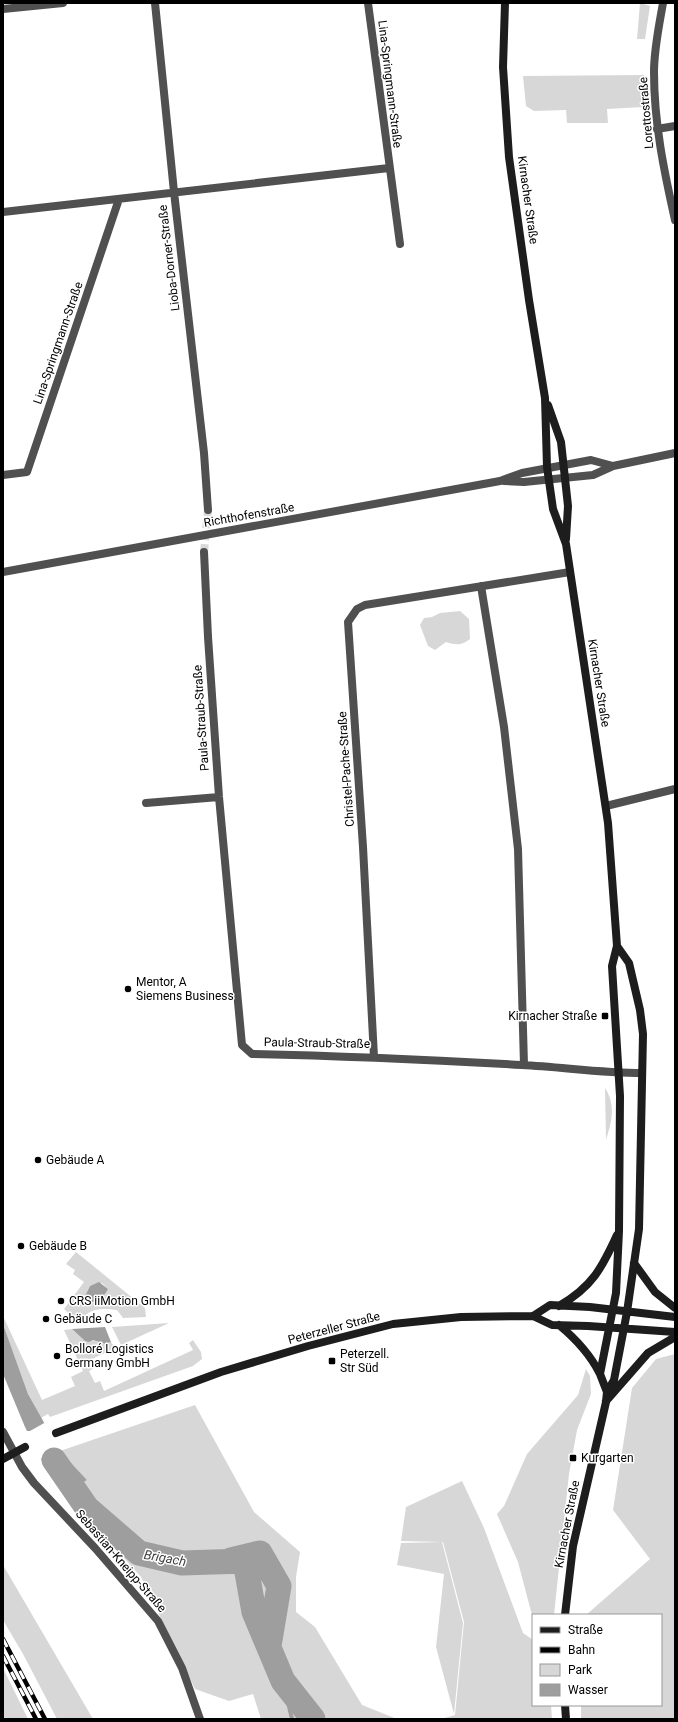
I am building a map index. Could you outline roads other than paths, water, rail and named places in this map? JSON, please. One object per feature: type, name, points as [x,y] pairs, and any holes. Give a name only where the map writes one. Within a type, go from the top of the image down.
[{"type":"main road","name":"Kirnacher Straße","points":[[504,3],[503,67],[509,157],[529,300],[546,398],[561,442],[568,506],[566,544],[608,823],[617,946],[612,966],[620,1096],[619,1231],[616,1293],[600,1374],[607,1392]]},
{"type":"main road","name":"Kirnacher Straße","points":[[546,398],[547,467],[553,509],[566,544]]},
{"type":"main road","name":"Kirnacher Straße","points":[[565,1614],[573,1546],[607,1392],[614,1380],[627,1312],[639,1229],[641,1194],[643,1034],[640,1010],[629,963],[617,946]]},
{"type":"main road","points":[[559,1306],[581,1292],[587,1286],[603,1265],[619,1231]]},
{"type":"main road","points":[[634,1263],[655,1292],[675,1308]]},
{"type":"main road","points":[[533,1316],[550,1305],[590,1307],[675,1317]]},
{"type":"main road","points":[[533,1316],[552,1325],[609,1327],[675,1332]]},
{"type":"main road","name":"Peterzeller Straße","points":[[56,1433],[220,1372],[308,1346],[393,1324],[461,1317],[533,1316]]},
{"type":"main road","points":[[559,1325],[583,1347],[593,1360],[600,1374]]},
{"type":"main road","points":[[606,1402],[648,1353],[675,1337]]},
{"type":"main road","points":[[3,1459],[25,1447]]},
{"type":"main road","points":[[566,1706],[566,1719]]},
{"type":"street","points":[[3,9],[63,3]]},
{"type":"street","name":"Lioba-Dorner-Straße","points":[[155,3],[174,192],[204,453],[208,510]]},
{"type":"street","name":"Lina-Springmann-Straße","points":[[368,3],[400,244]]},
{"type":"street","name":"Lorettostraße","points":[[663,3],[654,72],[657,129],[664,173],[675,220]]},
{"type":"street","points":[[657,129],[675,126]]},
{"type":"street","points":[[3,212],[389,168]]},
{"type":"street","name":"Lina-Springmann-Straße","points":[[3,476],[27,472],[119,199]]},
{"type":"street","points":[[613,466],[675,453]]},
{"type":"street","name":"Richthofenstraße","points":[[3,572],[500,481],[522,472],[547,467],[591,460],[613,466]]},
{"type":"street","name":"Richthofenstraße","points":[[500,481],[524,482],[593,475],[613,466]]},
{"type":"street","name":"Paula-Straub-Straße","points":[[204,552],[208,638],[219,798],[242,1045],[252,1054],[374,1057],[524,1065],[618,1073],[642,1073]]},
{"type":"street","name":"Christel-Pache-Straße","points":[[374,1057],[364,859],[348,622],[357,609],[365,605],[570,572]]},
{"type":"street","points":[[481,586],[504,728],[518,849],[524,1065]]},
{"type":"street","points":[[606,806],[675,789]]},
{"type":"street","points":[[146,803],[219,798]]},
{"type":"street","name":"Sebastian-Kneipp-Straße","points":[[3,1432],[13,1453],[34,1483],[95,1548],[158,1621],[182,1668],[200,1719]]},
{"type":"water","points":[[99,1282],[108,1289],[106,1292],[97,1300],[80,1306],[90,1286]]},
{"type":"water","points":[[3,1324],[28,1394],[60,1451],[87,1480],[66,1493],[44,1465],[25,1427],[3,1374]]},
{"type":"water","points":[[105,1327],[111,1342],[105,1344],[93,1340],[89,1342],[85,1341],[72,1329]]},
{"type":"waterway","name":"Brigach","points":[[54,1460],[87,1508],[139,1553],[182,1563],[245,1561],[254,1612],[283,1681],[313,1719]]},
{"type":"waterway","points":[[231,1560],[260,1553],[279,1586],[269,1646]]},
{"type":"waterway","points":[[283,1681],[292,1719]]},
{"type":"tunnel","points":[[204,552],[208,510]]},
{"type":"railway","points":[[3,1639],[45,1719]]},
{"type":"railway","points":[[3,1656],[36,1719]]},
{"type":"place","name":"Mentor, A Siemens Business","points":[[128,989]]},
{"type":"place","name":"Kirnacher Straße","points":[[605,1016]]},
{"type":"place","name":"Gebäude A","points":[[38,1160]]},
{"type":"place","name":"Gebäude B","points":[[21,1246]]},
{"type":"place","name":"CRS iiMotion GmbH","points":[[61,1301]]},
{"type":"place","name":"Gebäude C","points":[[46,1319]]},
{"type":"place","name":"Bolloré Logistics Germany GmbH","points":[[57,1356]]},
{"type":"place","name":"Peterzell. Str Süd","points":[[332,1361]]},
{"type":"place","name":"Kurgarten","points":[[573,1458]]}]
